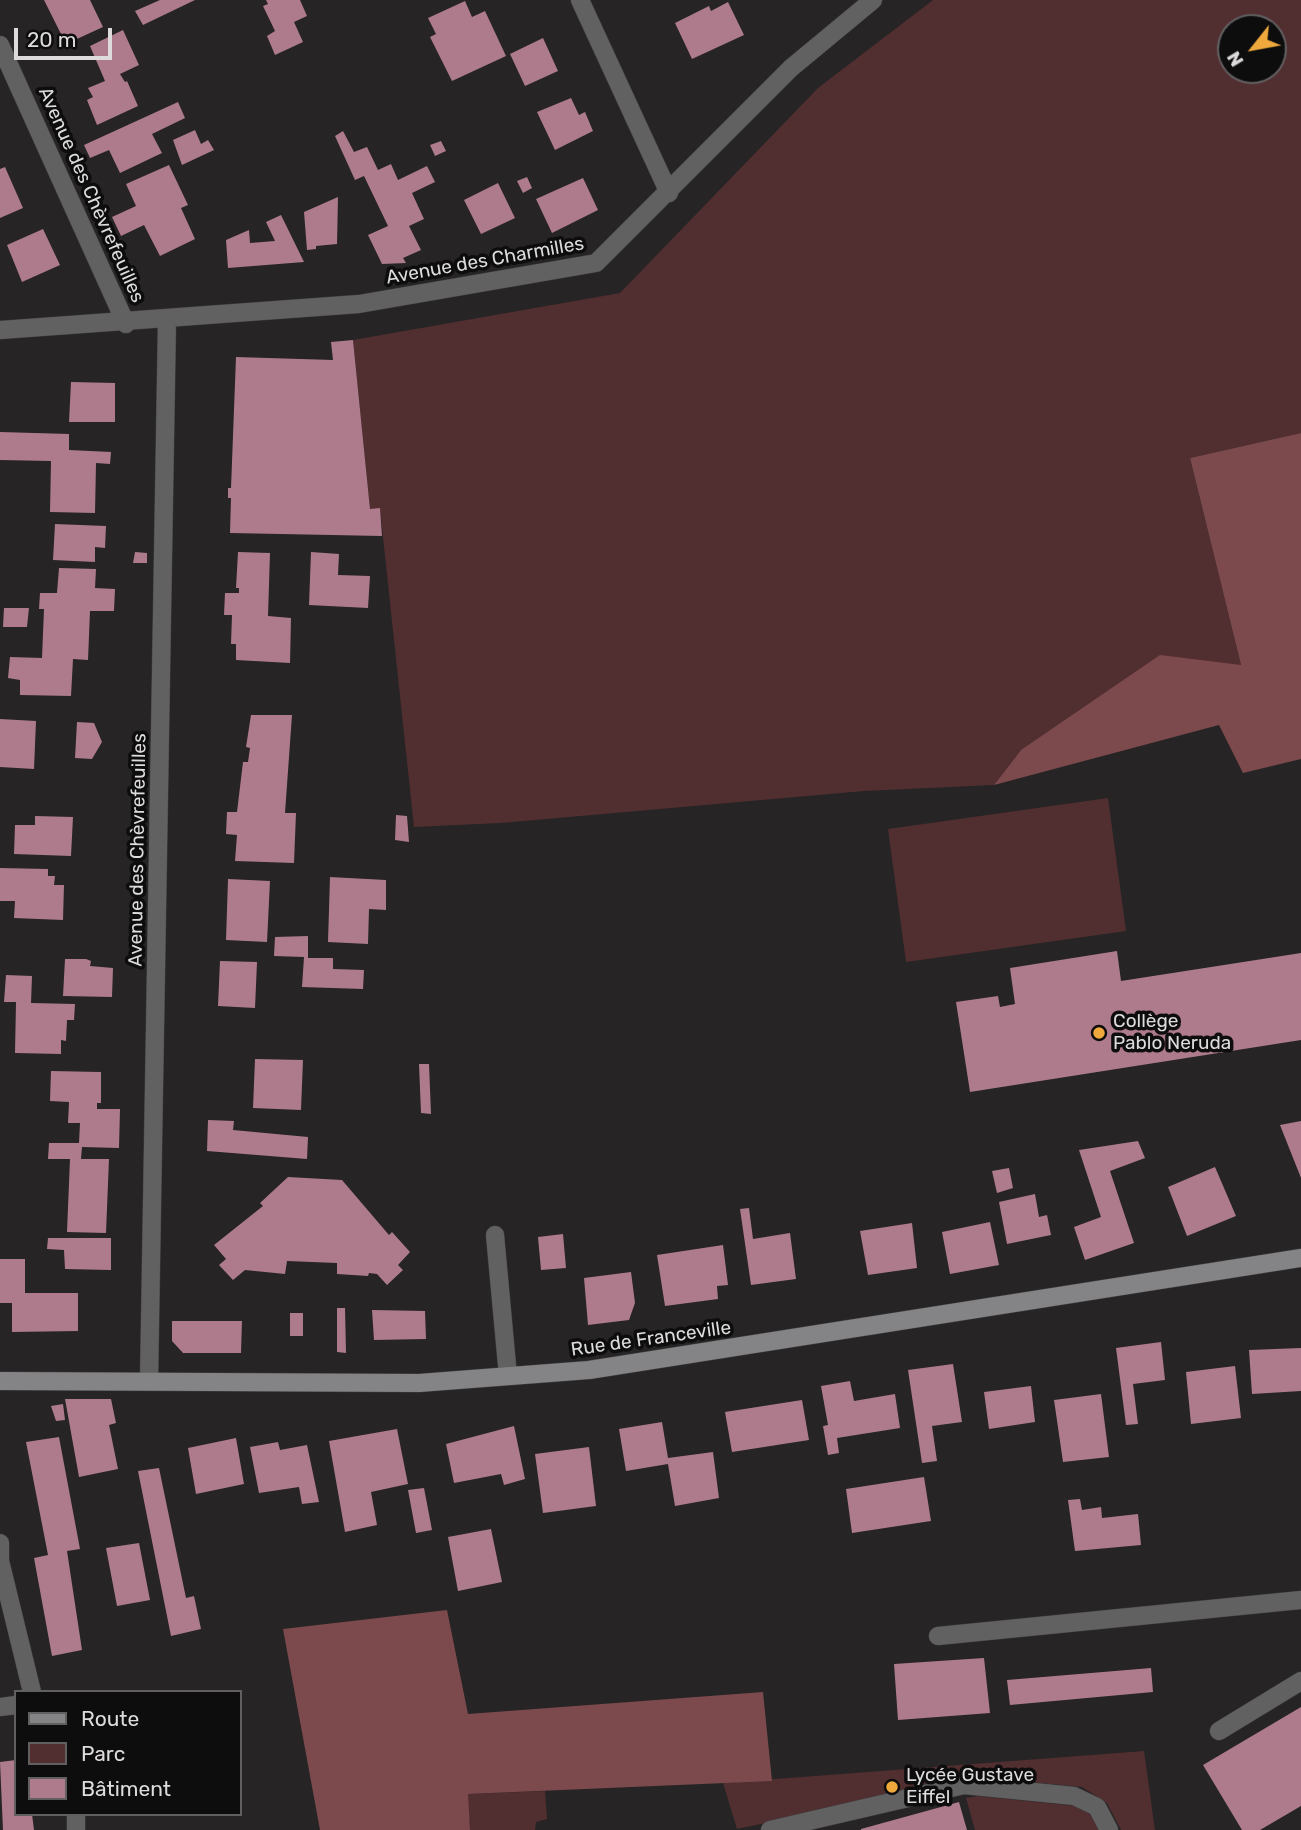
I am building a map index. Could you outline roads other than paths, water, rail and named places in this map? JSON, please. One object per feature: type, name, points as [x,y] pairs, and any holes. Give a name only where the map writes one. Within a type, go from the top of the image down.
[{"type":"street","points":[[580,0],[669,193]]},
{"type":"street","name":"Avenue des Charmilles","points":[[0,330],[126,324],[359,304],[596,263],[669,193],[791,68],[873,0]]},
{"type":"street","name":"Avenue des Chèvrefeuilles","points":[[0,46],[126,324]]},
{"type":"street","name":"Avenue des Chèvrefeuilles","points":[[149,1381],[167,320]]},
{"type":"street","points":[[495,1235],[508,1376]]},
{"type":"street","name":"Rue de Franceville","points":[[0,1381],[419,1383],[589,1370],[1301,1258]]},
{"type":"street","points":[[0,1543],[0,1561],[32,1690]]},
{"type":"street","points":[[938,1636],[1301,1600]]},
{"type":"street","points":[[1219,1731],[1301,1681]]},
{"type":"street","points":[[770,1830],[964,1785],[1073,1796],[1097,1807],[1109,1830]]},
{"type":"place","name":"Collège Pablo Neruda","points":[[1099,1033]]},
{"type":"place","name":"Lycée Gustave Eiffel","points":[[892,1787]]}]
